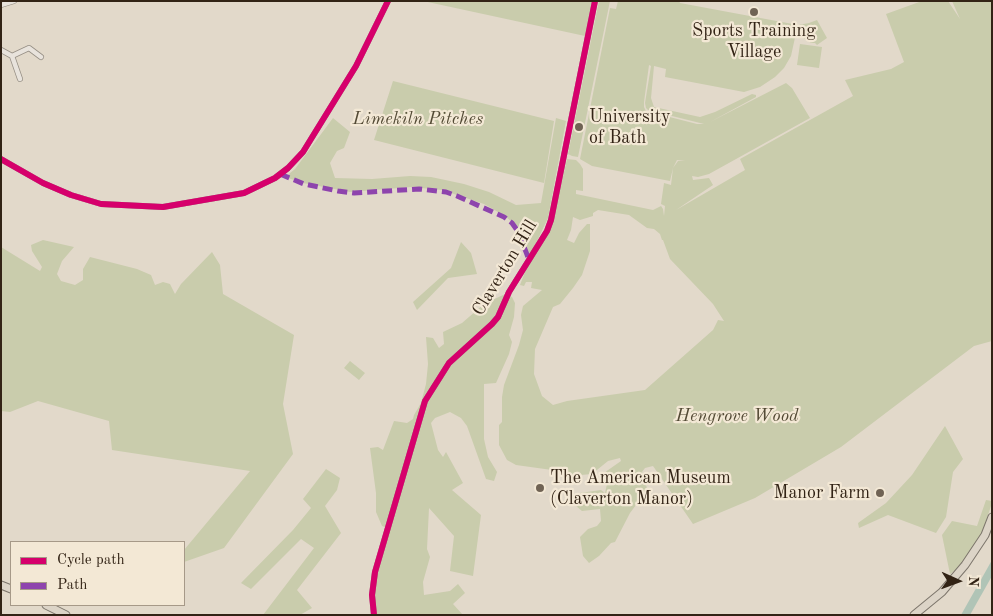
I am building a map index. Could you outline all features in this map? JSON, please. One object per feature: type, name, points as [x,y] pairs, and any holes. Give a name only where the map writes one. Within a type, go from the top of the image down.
[{"type":"highway","points":[[914,615],[942,592],[965,565],[985,535],[992,517]]},
{"type":"highway","points":[[48,606],[66,615]]},
{"type":"street","points":[[1,159],[50,186],[101,204],[164,207],[244,193],[275,178],[288,168],[303,152],[356,66],[388,1]]},
{"type":"street","name":"Claverton Hill","points":[[374,615],[372,595],[375,572],[401,485],[412,439],[425,401],[449,363],[498,317],[509,292],[547,231],[551,220],[595,1]]},
{"type":"street","points":[[1,5],[13,2]]},
{"type":"street","points":[[12,56],[29,48],[41,57]]},
{"type":"street","points":[[1,50],[12,56],[20,79]]},
{"type":"green space","points":[[423,1],[592,1],[585,36]]},
{"type":"green space","points":[[599,1],[610,1],[578,157],[568,154]]},
{"type":"green space","name":"Hengrove Wood","points":[[618,1],[679,1],[680,3],[798,25],[817,20],[827,38],[817,45],[796,33],[791,56],[784,68],[760,87],[744,92],[665,77],[666,69],[654,66],[651,98],[654,107],[700,117],[752,94],[756,95],[756,97],[710,122],[786,83],[792,88],[810,118],[709,174],[698,177],[692,176],[693,180],[709,178],[713,185],[676,210],[745,170],[740,159],[853,96],[845,80],[891,69],[904,62],[886,14],[922,1],[948,1],[960,19],[952,1],[992,1],[992,341],[974,346],[841,447],[755,498],[693,524],[653,466],[645,468],[642,472],[650,498],[645,506],[636,505],[615,542],[611,543],[599,556],[589,563],[583,556],[580,537],[588,529],[597,526],[601,521],[600,509],[582,511],[576,506],[580,493],[601,490],[605,493],[607,484],[605,476],[601,475],[621,461],[620,458],[608,461],[592,474],[570,476],[565,476],[552,470],[516,465],[507,460],[499,445],[499,425],[502,422],[504,385],[523,330],[521,315],[523,306],[542,290],[531,288],[532,282],[526,282],[524,286],[520,285],[553,220],[567,159],[576,160],[583,169],[583,191],[576,190],[576,194],[653,210],[661,206],[664,216],[665,206],[661,204],[664,183],[671,185],[673,168],[670,181],[592,166],[580,159],[610,8],[616,9]],"holes":[[[649,65],[651,66],[645,103],[646,108],[704,124],[697,124],[646,111],[644,102]],[[598,210],[629,215],[647,228],[654,229],[660,234],[670,259],[713,304],[724,321],[718,320],[713,330],[645,390],[567,401],[553,405],[542,396],[534,374],[535,349],[553,307],[560,304],[582,275],[590,251],[590,224],[587,224],[579,233],[574,243],[567,240],[573,217],[580,220],[593,216],[593,213]]]},
{"type":"green space","points":[[800,44],[822,47],[819,68],[797,65]]},
{"type":"green space","name":"Limekiln Pitches","points":[[393,81],[554,121],[544,183],[374,140]]},
{"type":"green space","points":[[333,118],[350,132],[344,148],[337,151],[330,163],[335,178],[431,177],[489,192],[516,205],[541,203],[556,118],[566,121],[548,218],[529,258],[520,232],[505,216],[484,204],[442,190],[411,187],[350,192],[303,183],[285,177],[295,169]]},
{"type":"green space","points":[[43,240],[74,247],[62,261],[57,274],[61,281],[75,285],[83,280],[83,269],[90,257],[137,269],[151,275],[155,285],[163,282],[170,284],[175,294],[181,284],[212,252],[220,265],[223,294],[294,335],[283,404],[293,454],[224,548],[185,562],[185,549],[250,471],[112,450],[109,421],[38,401],[10,412],[1,411],[1,247],[40,271],[42,267],[32,251],[31,245]]},
{"type":"green space","points":[[461,242],[471,253],[477,274],[448,278],[417,310],[413,302],[451,268]]},
{"type":"green space","points":[[503,295],[512,297],[515,303],[514,317],[509,335],[512,342],[509,354],[496,383],[484,384],[484,439],[488,457],[497,472],[494,481],[486,479],[467,426],[461,418],[450,412],[435,418],[431,423],[438,450],[443,457],[446,452],[463,483],[452,490],[481,515],[473,576],[450,571],[454,536],[429,508],[427,549],[430,557],[423,582],[424,595],[450,591],[458,584],[465,593],[453,604],[463,615],[377,615],[374,599],[375,583],[390,529],[382,526],[376,512],[376,493],[370,448],[378,447],[383,450],[394,421],[407,423],[413,419],[421,403],[426,384],[428,364],[426,337],[433,338],[439,348],[444,344],[443,332],[462,323],[484,304]]},
{"type":"green space","points":[[350,361],[365,373],[359,380],[344,368]]},
{"type":"green space","points":[[945,426],[963,459],[953,472],[946,517],[936,533],[888,515],[859,528],[858,523],[886,503],[912,475]]},
{"type":"green space","points":[[326,469],[340,478],[337,490],[325,506],[341,533],[297,590],[312,608],[300,615],[263,615],[314,548],[301,539],[251,589],[241,583],[293,530],[311,508],[303,499]]},
{"type":"green space","points":[[986,500],[992,501],[992,503],[982,533],[960,567],[950,574],[942,535],[952,521],[977,526]]},
{"type":"shaded area","points":[[992,560],[992,576],[970,615],[961,615]]},
{"type":"marked path","points":[[280,174],[304,184],[354,193],[419,189],[446,192],[504,217],[512,223],[519,233],[529,260]]},
{"type":"cycle path","points":[[1,159],[43,183],[71,195],[101,204],[163,207],[244,193],[275,178],[288,168],[303,152],[356,66],[388,1]]},
{"type":"cycle path","points":[[374,615],[372,595],[375,572],[425,401],[449,363],[498,317],[509,292],[547,231],[551,220],[595,1]]},
{"type":"place","name":"Sports Training Village","points":[[754,12]]},
{"type":"place","name":"University of Bath","points":[[579,127]]},
{"type":"place","name":"The American Museum (Claverton Manor)","points":[[540,488]]},
{"type":"place","name":"Manor Farm","points":[[880,493]]}]
